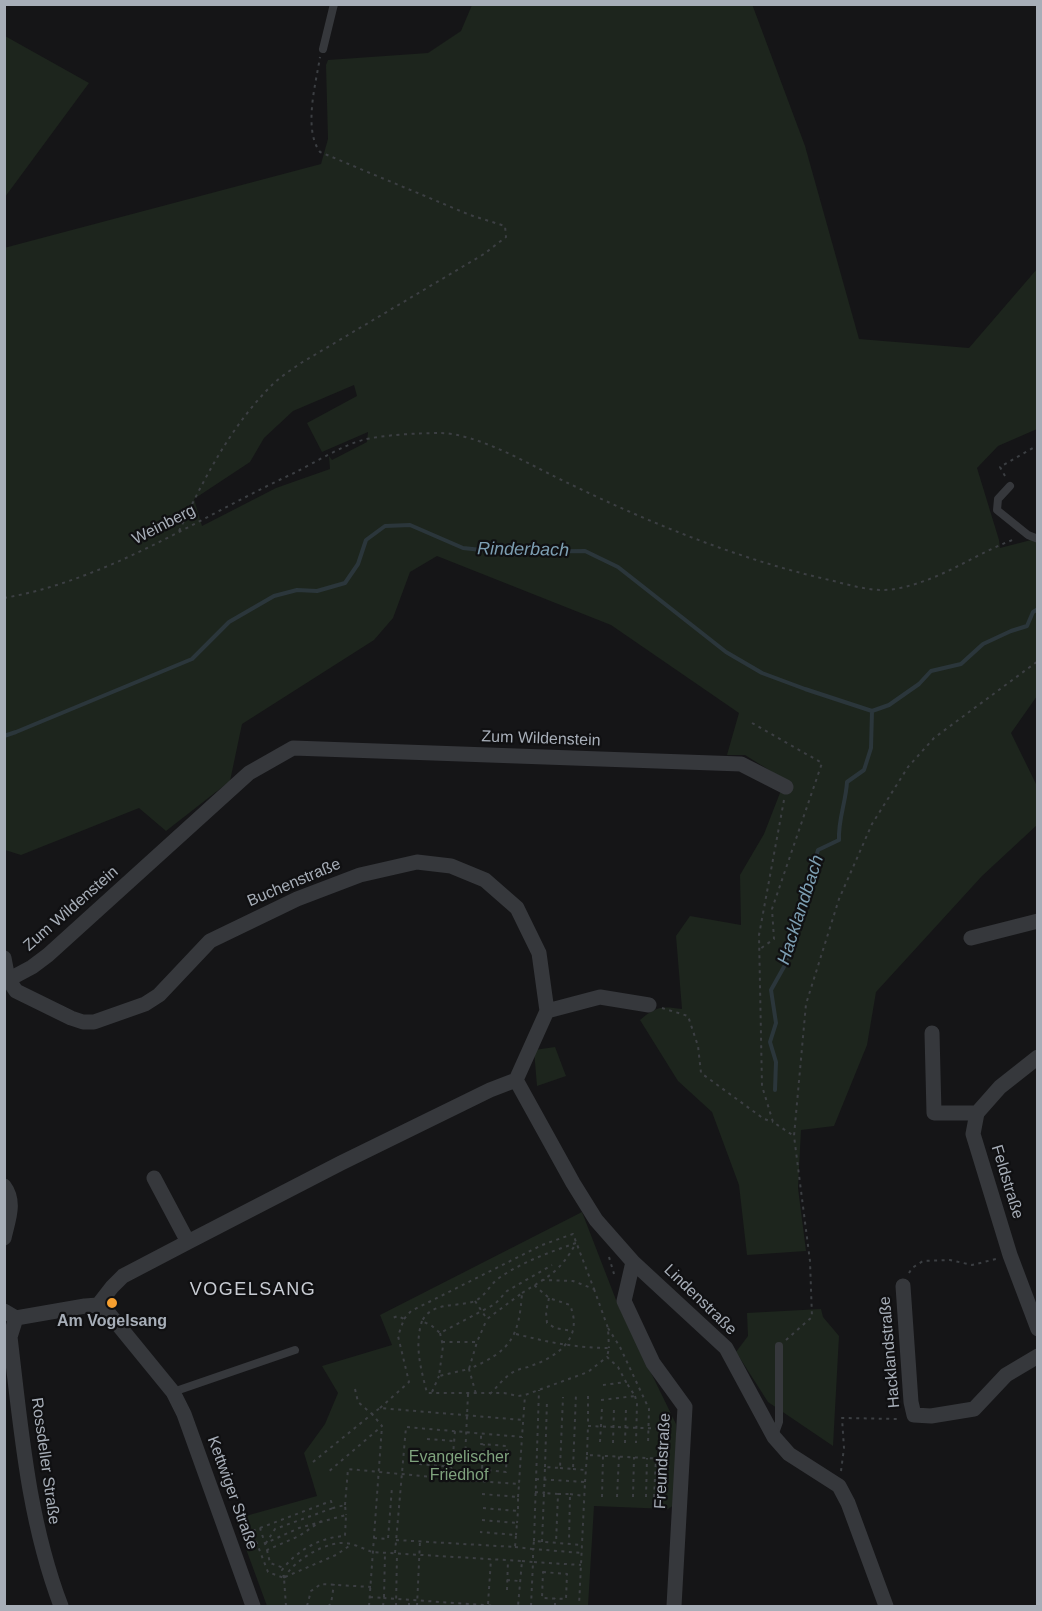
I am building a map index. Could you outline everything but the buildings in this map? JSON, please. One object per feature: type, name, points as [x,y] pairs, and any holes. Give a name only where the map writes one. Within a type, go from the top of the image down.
[{"type":"street","name":"Zum Wildenstein","points":[[6,980],[32,968],[48,955],[249,773],[293,748],[741,764],[786,787]]},
{"type":"street","name":"Buchenstraße","points":[[6,980],[16,991],[71,1018],[83,1022],[94,1022],[145,1004],[159,994],[210,941],[308,895],[360,875],[417,862],[451,866],[485,880],[517,908],[539,953],[548,1011]]},
{"type":"street","points":[[971,938],[1038,921]]},
{"type":"street","points":[[4,958],[6,980]]},
{"type":"street","points":[[10,1314],[98,1305],[123,1276],[341,1163],[490,1090],[516,1080],[548,1011],[600,997],[649,1005]]},
{"type":"street","points":[[932,1033],[934,1113],[977,1113],[1000,1087],[1036,1061]]},
{"type":"street","name":"Lindenstraße","points":[[516,1080],[596,1220],[633,1262],[726,1348],[774,1437],[789,1454],[839,1486]]},
{"type":"street","name":"Feldstraße","points":[[977,1113],[973,1134],[1010,1256],[1038,1329]]},
{"type":"street","points":[[154,1178],[188,1242]]},
{"type":"street","points":[[4,1186],[11,1197],[11,1207],[4,1238]]},
{"type":"street","points":[[624,1301],[633,1262]]},
{"type":"street","name":"Hacklandstraße","points":[[903,1286],[910,1402],[914,1415],[931,1416],[974,1409],[1006,1375],[1038,1356]]},
{"type":"street","name":"Freundstraße","points":[[624,1301],[653,1364],[685,1407],[674,1606]]},
{"type":"street","name":"Kettwiger Straße","points":[[98,1305],[106,1310],[173,1392],[184,1414],[254,1606]]},
{"type":"street","name":"Rossdeller Straße","points":[[10,1314],[10,1337],[36,1530],[62,1606]]},
{"type":"street","points":[[839,1486],[861,1536],[886,1606]]},
{"type":"lane","points":[[323,49],[334,4]]},
{"type":"lane","points":[[1010,486],[998,499],[997,510],[1028,535],[1038,539]]},
{"type":"lane","points":[[774,1437],[779,1422],[779,1346]]},
{"type":"lane","points":[[173,1392],[295,1350]]},
{"type":"path","points":[[179,531],[221,450],[250,409],[273,383],[301,363],[484,254],[506,237],[505,226],[470,215],[320,152],[313,142],[311,132],[317,77],[323,49]]},
{"type":"path","name":"Weinberg","points":[[4,598],[57,584],[151,546],[258,489],[363,440],[437,433],[468,437],[637,515],[727,551],[793,572],[873,590],[924,583],[1004,543],[1028,535]]},
{"type":"path","points":[[1010,486],[1000,468],[1038,445]]},
{"type":"path","points":[[779,1346],[813,1317],[810,1261],[794,1136],[806,1004],[839,899],[872,824],[908,767],[934,738],[1038,661]]},
{"type":"path","points":[[752,723],[822,763],[772,909],[774,939],[760,949]]},
{"type":"path","points":[[773,1122],[762,1086],[759,935],[786,787]]},
{"type":"path","points":[[649,1005],[688,1016],[698,1046],[700,1073],[764,1119],[773,1122],[794,1136]]},
{"type":"path","points":[[314,1462],[409,1382],[398,1336],[404,1318],[411,1311],[542,1245],[573,1234],[608,1328],[620,1347],[650,1409],[648,1444]]},
{"type":"path","points":[[576,1243],[555,1250],[511,1271],[499,1278],[485,1294],[475,1301],[443,1306],[430,1312],[422,1321],[417,1336],[419,1363],[427,1393],[525,1395],[539,1390],[588,1372],[607,1356],[608,1328]]},
{"type":"path","points":[[476,1394],[470,1370],[477,1342],[487,1319],[550,1275],[566,1261],[576,1243]]},
{"type":"path","points":[[606,1250],[624,1301]]},
{"type":"path","points":[[903,1286],[912,1268],[923,1261],[950,1260],[972,1265],[1010,1256]]},
{"type":"path","points":[[508,1263],[511,1271]]},
{"type":"path","points":[[440,1333],[495,1304],[507,1291],[552,1265]]},
{"type":"path","points":[[546,1269],[550,1275]]},
{"type":"path","points":[[542,1281],[573,1281],[594,1289]]},
{"type":"path","points":[[490,1394],[515,1371],[552,1356],[566,1346],[573,1331],[574,1316],[570,1305],[549,1298],[534,1285]]},
{"type":"path","points":[[439,1376],[470,1370],[488,1362],[502,1352],[516,1334],[522,1293]]},
{"type":"path","points":[[549,1298],[546,1312],[547,1323],[555,1328],[573,1331]]},
{"type":"path","points":[[475,1301],[487,1319]]},
{"type":"path","points":[[392,1318],[404,1318]]},
{"type":"path","points":[[422,1321],[440,1333],[442,1342],[439,1376],[431,1394]]},
{"type":"path","points":[[516,1334],[566,1346],[609,1348]]},
{"type":"path","points":[[442,1342],[477,1342]]},
{"type":"path","points":[[607,1356],[618,1367],[635,1396],[637,1403],[636,1443]]},
{"type":"path","points":[[603,1385],[627,1382]]},
{"type":"path","points":[[355,1389],[358,1402],[382,1426],[369,1606]]},
{"type":"path","points":[[531,1606],[539,1390]]},
{"type":"path","points":[[464,1480],[468,1394]]},
{"type":"path","points":[[573,1469],[576,1394]]},
{"type":"path","points":[[515,1547],[525,1395]]},
{"type":"path","points":[[560,1468],[563,1396]]},
{"type":"path","points":[[579,1606],[588,1396]]},
{"type":"path","points":[[601,1400],[635,1396]]},
{"type":"path","points":[[542,1542],[548,1400]]},
{"type":"path","points":[[380,1408],[523,1420]]},
{"type":"path","points":[[600,1442],[602,1408]]},
{"type":"path","points":[[613,1443],[614,1408]]},
{"type":"path","points":[[625,1443],[626,1408]]},
{"type":"path","points":[[839,1486],[844,1448],[842,1418],[907,1419],[914,1415]]},
{"type":"path","points":[[327,1473],[382,1426]]},
{"type":"path","points":[[396,1606],[396,1540],[406,1426],[522,1437]]},
{"type":"path","points":[[588,1426],[669,1429]]},
{"type":"path","points":[[451,1479],[455,1431]]},
{"type":"path","points":[[477,1481],[478,1469],[506,1472],[507,1446],[481,1444],[481,1433]]},
{"type":"path","points":[[428,1439],[454,1441]]},
{"type":"path","points":[[482,1469],[484,1444]]},
{"type":"path","points":[[452,1467],[419,1464],[420,1452],[453,1454]]},
{"type":"path","points":[[587,1455],[669,1459]]},
{"type":"path","points":[[483,1456],[507,1458]]},
{"type":"path","points":[[602,1497],[603,1456]]},
{"type":"path","points":[[617,1497],[619,1456]]},
{"type":"path","points":[[633,1497],[634,1457]]},
{"type":"path","points":[[646,1497],[647,1458]]},
{"type":"path","points":[[654,1497],[656,1458]]},
{"type":"path","points":[[545,1467],[586,1470]]},
{"type":"path","points":[[286,1606],[282,1574],[284,1568],[303,1550],[320,1541],[333,1536],[345,1536],[348,1469],[519,1484]]},
{"type":"path","points":[[536,1479],[585,1482]]},
{"type":"path","points":[[374,1538],[388,1539],[392,1487]]},
{"type":"path","points":[[536,1492],[585,1496]]},
{"type":"path","points":[[483,1494],[518,1497]]},
{"type":"path","points":[[556,1543],[558,1494]]},
{"type":"path","points":[[569,1544],[570,1494]]},
{"type":"path","points":[[333,1508],[331,1500],[252,1531],[265,1567],[268,1572],[284,1578],[336,1555],[352,1544]]},
{"type":"path","points":[[266,1543],[275,1529],[345,1505]]},
{"type":"path","points":[[483,1508],[518,1511]]},
{"type":"path","points":[[266,1543],[323,1520],[346,1515]]},
{"type":"path","points":[[267,1550],[305,1533],[323,1520]]},
{"type":"path","points":[[482,1520],[517,1523]]},
{"type":"path","points":[[260,1528],[270,1563],[284,1568]]},
{"type":"path","points":[[480,1532],[516,1534]]},
{"type":"path","points":[[396,1540],[581,1553]]},
{"type":"path","points":[[417,1606],[420,1540]]},
{"type":"path","points":[[534,1541],[582,1545]]},
{"type":"path","points":[[284,1578],[288,1570],[299,1562],[326,1546],[340,1543],[352,1544],[372,1552],[581,1565]]},
{"type":"path","points":[[384,1606],[385,1553]]},
{"type":"path","points":[[488,1606],[491,1559]]},
{"type":"path","points":[[507,1590],[508,1560]]},
{"type":"path","points":[[518,1606],[522,1561]]},
{"type":"path","points":[[556,1563],[556,1573]]},
{"type":"path","points":[[543,1572],[556,1573],[567,1574],[566,1599],[542,1598],[543,1572]]},
{"type":"path","points":[[507,1580],[520,1581]]},
{"type":"path","points":[[307,1606],[311,1591],[321,1584],[370,1587]]},
{"type":"path","points":[[328,1606],[331,1604],[334,1584]]},
{"type":"path","points":[[370,1597],[506,1606]]},
{"type":"path","points":[[555,1598],[555,1606]]},
{"type":"path","points":[[409,1600],[409,1606]]},
{"type":"green space","points":[[752,4],[805,146],[859,339],[969,348],[1037,269],[1037,429],[998,446],[977,468],[1000,548],[1031,540],[1037,543],[1037,696],[1011,733],[1037,786],[1037,825],[982,876],[876,992],[867,1045],[834,1126],[801,1130],[798,1188],[806,1251],[747,1255],[739,1185],[712,1112],[678,1081],[640,1020],[660,1008],[682,1009],[676,936],[690,916],[741,925],[740,875],[764,834],[785,780],[745,755],[727,755],[739,713],[611,625],[437,556],[410,572],[393,618],[374,640],[242,724],[230,781],[166,831],[139,808],[21,855],[5,850],[4,248],[321,164],[328,139],[326,65],[328,60],[428,53],[461,31],[472,5]],"holes":[[[354,385],[357,396],[307,423],[322,452],[368,432],[367,442],[332,460],[329,456],[330,469],[276,488],[202,526],[194,499],[250,462],[264,438],[293,411]]]},
{"type":"green space","points":[[5,36],[89,83],[5,197]]},
{"type":"green space","points":[[555,1047],[566,1076],[537,1086],[534,1050]]},
{"type":"green space","name":"Evangelischer Friedhof","points":[[582,1212],[618,1305],[676,1424],[677,1503],[668,1509],[594,1506],[588,1606],[267,1606],[235,1519],[317,1496],[304,1453],[325,1424],[338,1393],[322,1366],[392,1345],[380,1315]]},
{"type":"green space","points":[[821,1309],[823,1317],[839,1336],[833,1446],[768,1402],[736,1352],[748,1336],[747,1313]]},
{"type":"waterway","name":"Rinderbach","points":[[4,736],[192,659],[229,622],[274,596],[297,590],[317,591],[345,583],[358,564],[366,540],[385,526],[410,525],[463,548],[500,552],[585,551],[618,567],[726,652],[762,673],[872,711],[889,705],[919,684],[931,671],[961,664],[983,644],[1027,626],[1033,612],[1038,609]]},
{"type":"waterway","name":"Hacklandbach","points":[[775,1090],[776,1062],[770,1042],[776,1023],[771,990],[785,965],[818,850],[839,840],[847,782],[864,770],[871,748],[872,711]]},
{"type":"place","name":"Am Vogelsang","points":[[112,1303]]},
{"type":"district","name":"VOGELSANG","points":[[253,1290]]}]
